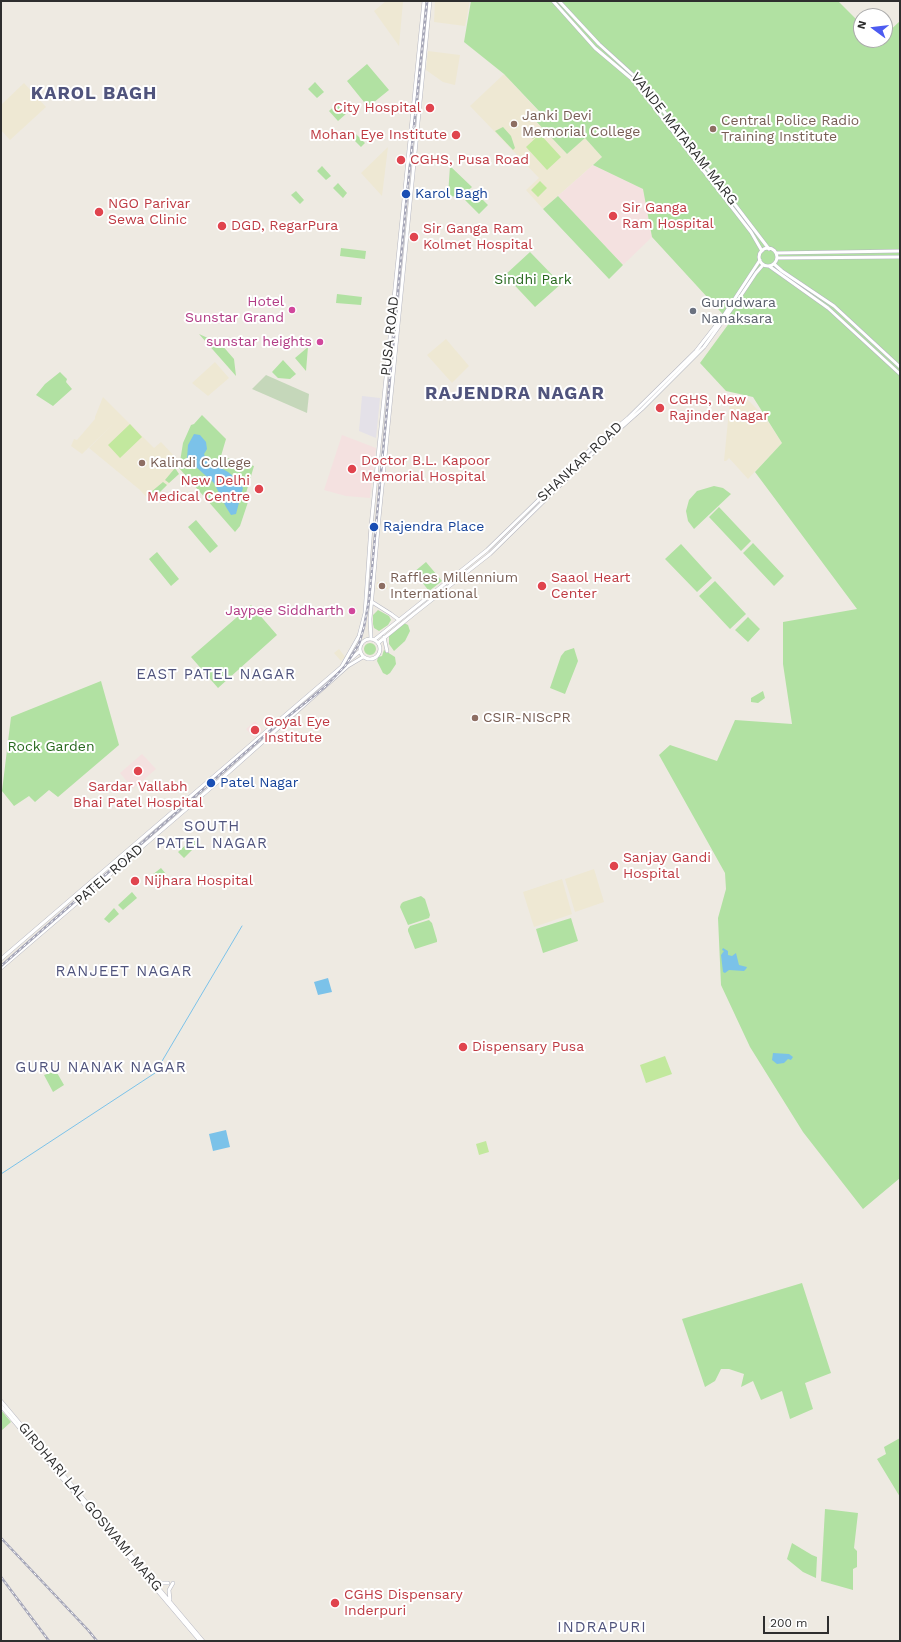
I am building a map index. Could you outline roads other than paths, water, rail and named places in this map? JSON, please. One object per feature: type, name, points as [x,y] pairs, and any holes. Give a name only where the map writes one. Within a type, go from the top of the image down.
[{"type":"main road","name":"PUSA ROAD","points":[[342,666],[359,636],[365,613],[370,526],[424,1]]},
{"type":"main road","name":"PUSA ROAD","points":[[373,639],[371,613],[378,528],[407,253],[430,1]]},
{"type":"main road","name":"VANDE MATARAM MARG","points":[[553,1],[595,48],[637,84],[751,232],[762,251]]},
{"type":"main road","name":"VANDE MATARAM MARG","points":[[559,1],[599,44],[642,82],[770,249]]},
{"type":"main road","points":[[595,48],[599,44]]},
{"type":"main road","points":[[623,71],[626,68]]},
{"type":"main road","points":[[900,252],[776,253],[770,249],[762,251],[760,260],[763,265],[769,266],[828,308],[900,374]]},
{"type":"main road","points":[[769,266],[774,264],[777,258],[776,253]]},
{"type":"main road","points":[[777,258],[900,256]]},
{"type":"main road","name":"SHANKAR ROAD","points":[[378,643],[487,550],[594,447],[628,418],[696,350],[724,316],[760,260]]},
{"type":"main road","points":[[774,264],[834,306],[900,367]]},
{"type":"main road","name":"SHANKAR ROAD","points":[[373,639],[414,611],[490,554],[596,450],[642,409],[704,348],[763,265]]},
{"type":"main road","points":[[372,602],[399,620]]},
{"type":"main road","points":[[371,613],[379,607]]},
{"type":"main road","points":[[384,637],[387,651]]},
{"type":"main road","points":[[373,639],[378,643],[380,650],[377,656],[371,659],[363,657],[360,651],[360,646],[363,641],[373,639]]},
{"type":"main road","name":"PATEL ROAD","points":[[1,958],[360,651]]},
{"type":"main road","name":"PATEL ROAD","points":[[1,968],[220,780],[348,666],[363,657]]},
{"type":"main road","name":"GIRDHARI LAL GOSWAMI MARG","points":[[1,1401],[177,1613]]},
{"type":"main road","name":"GIRDHARI LAL GOSWAMI MARG","points":[[1,1406],[125,1551],[150,1578],[177,1613]]},
{"type":"main road","points":[[150,1578],[162,1583],[168,1583]]},
{"type":"main road","points":[[170,1602],[169,1590],[173,1583]]},
{"type":"main road","points":[[177,1613],[200,1641]]},
{"type":"main road","points":[[177,1613],[203,1641]]},
{"type":"water","points":[[194,434],[200,435],[206,442],[207,449],[204,454],[206,459],[228,472],[239,481],[243,488],[236,514],[231,515],[214,483],[187,459],[188,445]]},
{"type":"water","points":[[723,948],[728,951],[728,955],[732,956],[736,953],[739,965],[747,967],[744,971],[729,970],[725,973],[723,972],[721,955],[724,951],[722,950]]},
{"type":"water","points":[[328,978],[332,992],[318,995],[314,982]]},
{"type":"water","points":[[773,1053],[789,1054],[793,1057],[791,1060],[788,1059],[784,1063],[777,1064],[772,1060]]},
{"type":"water","points":[[226,1130],[230,1147],[213,1151],[209,1134]]},
{"type":"waterway","points":[[1,1174],[155,1073],[242,926]]},
{"type":"railway","points":[[1,966],[271,730],[325,687],[345,666],[359,644],[369,600],[407,194],[427,1]]},
{"type":"railway","points":[[1,1538],[97,1641]]},
{"type":"railway","points":[[1,1577],[49,1641]]},
{"type":"place","name":"City Hospital","points":[[430,108]]},
{"type":"place","name":"Janki Devi Memorial College","points":[[514,124]]},
{"type":"place","name":"Central Police Radio Training Institute","points":[[713,129]]},
{"type":"place","name":"Mohan Eye Institute","points":[[456,135]]},
{"type":"place","name":"CGHS, Pusa Road","points":[[401,160]]},
{"type":"place","name":"Karol Bagh","points":[[406,194]]},
{"type":"place","name":"NGO Parivar Sewa Clinic","points":[[99,212]]},
{"type":"place","name":"Sir Ganga Ram Hospital","points":[[613,216]]},
{"type":"place","name":"DGD, RegarPura","points":[[222,226]]},
{"type":"place","name":"Sir Ganga Ram Kolmet Hospital","points":[[414,237]]},
{"type":"place","name":"Hotel Sunstar Grand","points":[[292,310]]},
{"type":"place","name":"Gurudwara Nanaksara","points":[[693,311]]},
{"type":"place","name":"sunstar heights","points":[[320,342]]},
{"type":"place","name":"CGHS, New Rajinder Nagar","points":[[660,408]]},
{"type":"place","name":"Kalindi College","points":[[142,463]]},
{"type":"place","name":"Doctor B.L. Kapoor Memorial Hospital","points":[[352,469]]},
{"type":"place","name":"New Delhi Medical Centre","points":[[259,489]]},
{"type":"place","name":"Rajendra Place","points":[[374,527]]},
{"type":"place","name":"Raffles Millennium International","points":[[382,586]]},
{"type":"place","name":"Saaol Heart Center","points":[[542,586]]},
{"type":"place","name":"Jaypee Siddharth","points":[[352,611]]},
{"type":"place","name":"CSIR-NIScPR","points":[[475,718]]},
{"type":"place","name":"Goyal Eye Institute","points":[[255,730]]},
{"type":"place","name":"Sardar Vallabh Bhai Patel Hospital","points":[[138,771]]},
{"type":"place","name":"Patel Nagar","points":[[211,783]]},
{"type":"place","name":"Sanjay Gandi Hospital","points":[[614,866]]},
{"type":"place","name":"Nijhara Hospital","points":[[135,881]]},
{"type":"place","name":"Dispensary Pusa","points":[[463,1047]]},
{"type":"place","name":"CGHS Dispensary Inderpuri","points":[[335,1603]]},
{"type":"district","name":"KAROL BAGH","points":[[94,94]]},
{"type":"district","name":"RAJENDRA NAGAR","points":[[515,394]]},
{"type":"district","name":"EAST PATEL NAGAR","points":[[216,675]]},
{"type":"district","name":"SOUTH PATEL NAGAR","points":[[212,836]]},
{"type":"district","name":"RANJEET NAGAR","points":[[124,972]]},
{"type":"district","name":"GURU NANAK NAGAR","points":[[101,1068]]},
{"type":"district","name":"INDRAPURI","points":[[602,1628]]},
{"type":"park label","name":"Sindhi Park","points":[[533,280]]},
{"type":"park label","name":"Rock Garden","points":[[51,747]]}]
